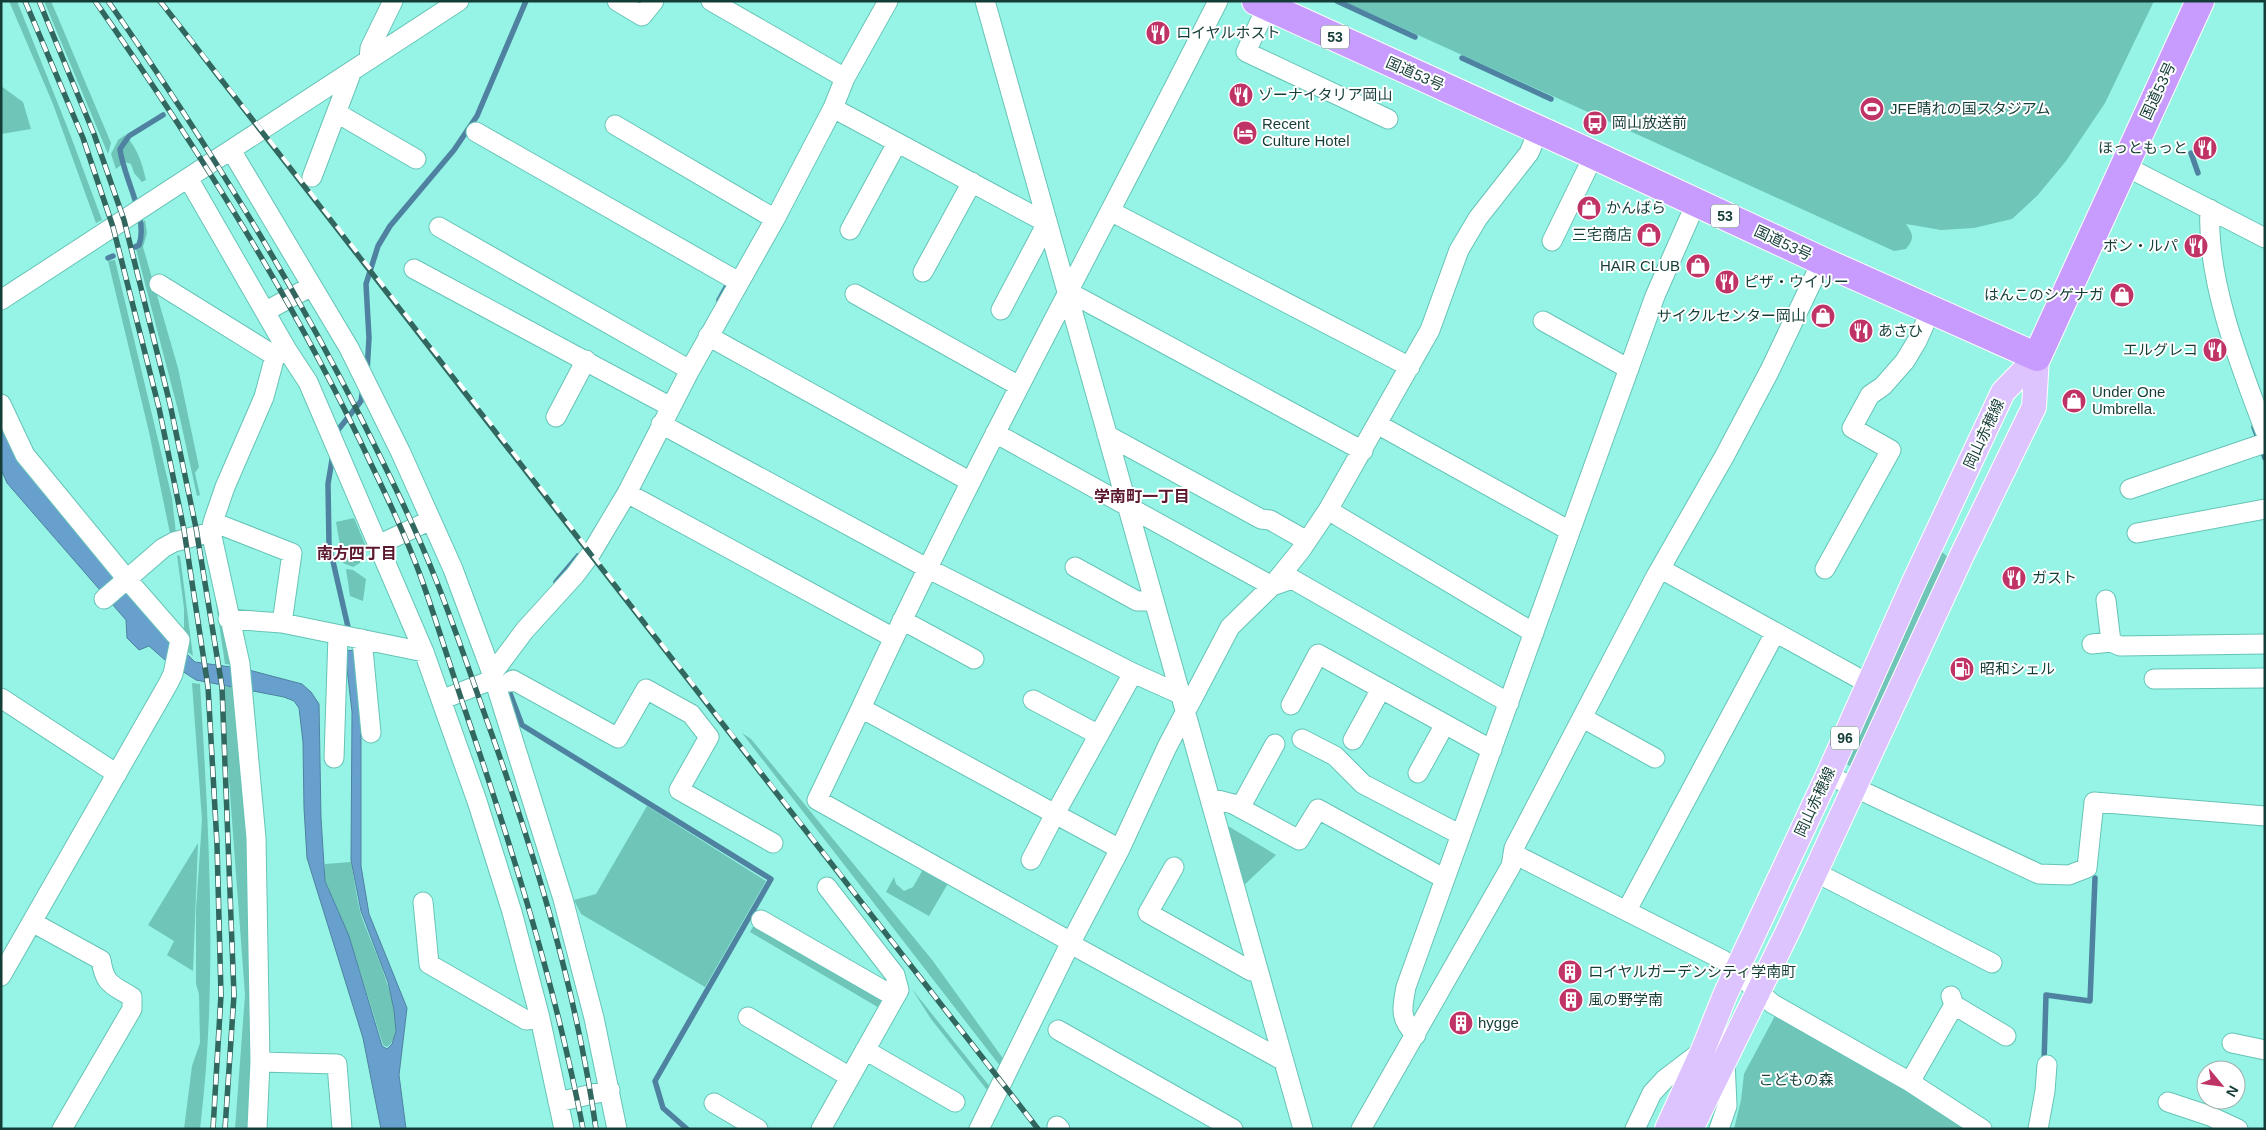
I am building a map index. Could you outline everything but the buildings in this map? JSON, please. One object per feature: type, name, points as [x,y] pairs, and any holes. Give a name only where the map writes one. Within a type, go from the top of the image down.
[{"type":"highway","name":"国道53号","points":[[1261,4],[1822,261],[2037,357],[2200,1]]},
{"type":"main road","name":"岡山赤穂線","points":[[1667,1129],[1736,972],[2003,392],[2037,357]]},
{"type":"main road","name":"岡山赤穂線","points":[[1691,1129],[1855,788],[1962,555],[2034,407],[2037,357]]},
{"type":"street","points":[[1,300],[459,1]]},
{"type":"street","points":[[617,1],[642,16],[654,1]]},
{"type":"street","points":[[711,1],[845,78]]},
{"type":"street","points":[[499,678],[525,630],[585,561],[627,493],[661,424],[667,404],[685,367],[708,336],[734,279],[833,108],[845,78],[888,1]]},
{"type":"street","points":[[985,1],[1153,601],[1185,702],[1303,1129]]},
{"type":"street","points":[[1218,1],[1067,291],[927,568],[817,800],[1010,898],[1073,944],[1284,1061]]},
{"type":"street","points":[[370,60],[370,48],[390,3]]},
{"type":"street","points":[[1261,4],[1246,52],[1388,119]]},
{"type":"street","points":[[312,177],[352,71]]},
{"type":"street","points":[[833,108],[1047,223]]},
{"type":"street","points":[[337,112],[416,159]]},
{"type":"street","points":[[615,125],[770,216]]},
{"type":"street","points":[[980,1129],[1120,849],[1167,747],[1185,702],[1230,627],[1272,586],[1328,510],[1430,330],[1459,250],[1478,218],[1529,153],[1539,130]]},
{"type":"street","points":[[476,132],[734,279]]},
{"type":"street","points":[[850,230],[898,143]]},
{"type":"street","points":[[231,150],[312,286],[365,380],[431,520],[499,678],[563,900],[594,1018],[617,1129]]},
{"type":"street","points":[[1552,241],[1594,155]]},
{"type":"street","points":[[2125,166],[2265,238]]},
{"type":"street","points":[[188,178],[266,311],[281,353],[225,487],[212,527],[228,619],[240,664],[244,691],[256,838],[260,1062],[257,1129]]},
{"type":"street","points":[[923,272],[972,182]]},
{"type":"street","points":[[1416,1035],[1406,1025],[1402,1008],[1406,987],[1655,296],[1696,203]]},
{"type":"street","points":[[2130,488],[2262,440],[2257,392],[2236,351],[2212,258],[2209,239],[2210,209]]},
{"type":"street","points":[[1110,210],[1410,367]]},
{"type":"street","points":[[1001,310],[1047,223]]},
{"type":"street","points":[[439,227],[685,367]]},
{"type":"street","points":[[1362,1129],[1511,866],[1514,848],[1660,569],[1724,457],[1769,372],[1822,261]]},
{"type":"street","points":[[414,269],[667,404]]},
{"type":"street","points":[[159,284],[281,353],[308,382],[424,652],[477,801],[512,912],[540,1018],[564,1129]]},
{"type":"street","points":[[266,311],[312,286]]},
{"type":"street","points":[[1067,291],[1363,451]]},
{"type":"street","points":[[855,294],[1019,386]]},
{"type":"street","points":[[1825,569],[1891,450],[1852,428],[1870,395],[1883,386],[1905,361],[1931,310]]},
{"type":"street","points":[[1543,321],[1629,369]]},
{"type":"street","points":[[708,336],[971,482]]},
{"type":"street","points":[[556,417],[586,360]]},
{"type":"street","points":[[1,404],[25,455],[125,579],[180,640],[174,668],[168,684],[1,976]]},
{"type":"street","points":[[661,424],[927,568],[1133,673],[1185,702]]},
{"type":"street","points":[[1378,424],[1570,532]]},
{"type":"street","points":[[995,434],[1272,586],[1292,579],[1509,703]]},
{"type":"street","points":[[1107,435],[1262,519],[1270,520],[1307,541]]},
{"type":"street","points":[[627,493],[894,638]]},
{"type":"street","points":[[2137,533],[2265,509]]},
{"type":"street","points":[[1328,510],[1534,633]]},
{"type":"street","points":[[378,545],[431,520]]},
{"type":"street","points":[[105,598],[125,579],[174,542],[212,527],[292,554],[282,624]]},
{"type":"street","points":[[1075,567],[1137,601],[1153,601]]},
{"type":"street","points":[[1660,569],[1869,684]]},
{"type":"street","points":[[2106,600],[2111,642]]},
{"type":"street","points":[[228,619],[282,624],[424,652]]},
{"type":"street","points":[[902,620],[974,659]]},
{"type":"street","points":[[1627,910],[1776,633]]},
{"type":"street","points":[[334,758],[338,635]]},
{"type":"street","points":[[362,639],[371,733]]},
{"type":"street","points":[[2092,644],[2111,642],[2120,646],[2265,644]]},
{"type":"street","points":[[1291,705],[1318,654],[1492,750]]},
{"type":"street","points":[[1030,860],[1133,673]]},
{"type":"street","points":[[441,700],[499,678],[513,680],[618,738],[646,689],[691,714],[709,738],[679,790],[773,843]]},
{"type":"street","points":[[2154,679],[2265,678]]},
{"type":"street","points":[[1353,740],[1381,689]]},
{"type":"street","points":[[1,698],[117,774]]},
{"type":"street","points":[[1033,700],[1099,735]]},
{"type":"street","points":[[861,708],[1120,849]]},
{"type":"street","points":[[1583,718],[1655,758]]},
{"type":"street","points":[[1418,773],[1445,724]]},
{"type":"street","points":[[1302,739],[1335,756],[1363,784],[1461,835]]},
{"type":"street","points":[[1240,808],[1276,744]]},
{"type":"street","points":[[1828,775],[2039,874],[2069,875],[2087,868],[2094,802],[2265,816]]},
{"type":"street","points":[[1210,798],[1240,808],[1299,840],[1318,809],[1445,880]]},
{"type":"street","points":[[1514,854],[1722,960],[1773,1004],[1910,1082],[1982,1129]]},
{"type":"street","points":[[1174,867],[1148,913],[1251,971],[1258,969]]},
{"type":"street","points":[[1815,872],[1992,963]]},
{"type":"street","points":[[821,1129],[899,990],[895,975],[827,887]]},
{"type":"street","points":[[424,902],[429,964],[526,1020],[540,1018]]},
{"type":"street","points":[[760,920],[895,996]]},
{"type":"street","points":[[32,922],[101,960],[103,976],[109,983],[132,997],[132,1010],[62,1129]]},
{"type":"street","points":[[1910,1082],[1953,1001],[2006,1036]]},
{"type":"street","points":[[748,1017],[850,1077]]},
{"type":"street","points":[[1058,1030],[1232,1129]]},
{"type":"street","points":[[2232,1043],[2265,1050]]},
{"type":"street","points":[[865,1050],[955,1102]]},
{"type":"street","points":[[1635,1129],[1652,1094],[1665,1079],[1703,1050]]},
{"type":"street","points":[[1720,1129],[1727,1106],[1725,1060]]},
{"type":"street","points":[[260,1062],[337,1064],[342,1129]]},
{"type":"street","points":[[2038,1129],[2046,1091],[2047,1065]]},
{"type":"street","points":[[558,1102],[610,1090]]},
{"type":"street","points":[[2168,1102],[2210,1116],[2238,1129]]},
{"type":"street","points":[[714,1103],[758,1129]]},
{"type":"green space","points":[[9,1],[17,1],[70,134],[102,220],[96,223],[53,104]]},
{"type":"green space","points":[[44,1],[51,1],[111,143],[108,154]]},
{"type":"green space","name":"JFE晴れの国スタジアム","points":[[1343,1],[2154,1],[2105,103],[2066,161],[2037,196],[2012,219],[1974,228],[1941,230],[1906,224],[1912,236],[1911,242],[1906,249],[1894,251]]},
{"type":"green space","points":[[1,86],[23,102],[31,129],[1,134]]},
{"type":"green space","points":[[125,135],[141,162],[146,180],[142,182],[134,173],[131,164],[125,162],[116,169],[111,154],[118,140]]},
{"type":"green space","points":[[145,220],[147,233],[143,247],[178,368],[199,467],[195,473],[200,495],[197,496],[179,414],[136,249],[143,240],[143,222]]},
{"type":"green space","points":[[115,260],[172,498],[176,534],[171,538],[149,432],[108,261]]},
{"type":"green space","points":[[354,518],[367,549],[360,563],[353,567],[343,563],[336,522]]},
{"type":"green space","points":[[1942,552],[1949,558],[1852,765],[1849,766],[1844,761],[1924,581]]},
{"type":"green space","points":[[177,555],[180,556],[193,656],[184,649],[184,608]]},
{"type":"green space","points":[[210,563],[235,665],[225,664]]},
{"type":"green space","points":[[346,569],[353,570],[366,579],[363,601],[350,596]]},
{"type":"green space","points":[[192,683],[200,684],[209,851],[209,1018],[206,1074],[200,1129],[184,1129],[192,1066],[200,1043],[199,994],[196,984],[196,910],[202,820]]},
{"type":"green space","points":[[222,686],[238,688],[251,838],[255,1055],[249,1129],[235,1129],[245,995]]},
{"type":"green space","points":[[742,733],[751,739],[933,961],[1007,1064],[1004,1071]]},
{"type":"green space","points":[[647,806],[766,881],[705,987],[581,914],[574,900],[596,894]]},
{"type":"green space","points":[[1228,826],[1276,855],[1242,887]]},
{"type":"green space","points":[[198,843],[193,971],[167,955],[174,941],[148,925]]},
{"type":"green space","points":[[351,862],[360,911],[393,1002],[396,1021],[394,1037],[387,1047],[383,1045],[349,936],[325,880],[325,864]]},
{"type":"green space","points":[[925,866],[950,880],[929,916],[886,892],[894,877],[896,884],[904,891],[913,887]]},
{"type":"green space","points":[[761,913],[892,990],[881,1009],[750,932]]},
{"type":"green space","points":[[912,989],[995,1093],[988,1106],[981,1101],[987,1090],[931,1019]]},
{"type":"green space","name":"こどもの森","points":[[1777,1012],[1970,1129],[1734,1129],[1741,1100],[1744,1074]]},
{"type":"shaded area","points":[[1,418],[174,641],[195,662],[245,669],[302,684],[311,692],[319,704],[321,818],[325,881],[349,936],[382,1046],[387,1049],[392,1044],[396,1031],[394,1010],[388,982],[361,911],[351,860],[352,712],[345,651],[354,650],[361,712],[361,866],[369,914],[407,1008],[399,1075],[406,1129],[381,1129],[363,1038],[307,858],[303,742],[299,708],[294,701],[284,697],[196,680],[165,660],[149,646],[139,650],[127,638],[126,620],[7,483],[1,469]]},
{"type":"waterway","points":[[367,372],[369,338],[366,284],[378,246],[390,226],[454,150],[477,116],[526,1]]},
{"type":"waterway","points":[[1337,1],[1415,37]]},
{"type":"waterway","points":[[1462,58],[1551,99]]},
{"type":"waterway","points":[[135,247],[139,245],[141,223],[120,149],[129,136],[163,115]]},
{"type":"waterway","points":[[2191,153],[2198,173]]},
{"type":"waterway","points":[[108,258],[113,256]]},
{"type":"waterway","points":[[719,300],[730,280]]},
{"type":"waterway","points":[[337,435],[338,430],[361,401],[363,388]]},
{"type":"waterway","points":[[2254,427],[2265,458]]},
{"type":"waterway","points":[[333,454],[328,484],[329,544],[348,627]]},
{"type":"waterway","points":[[556,582],[578,556]]},
{"type":"waterway","points":[[503,675],[522,725],[771,879],[655,1081],[663,1108],[687,1129]]},
{"type":"waterway","points":[[2044,1063],[2046,995],[2090,1001],[2095,878]]},
{"type":"railway","points":[[25,1],[83,138],[113,227],[159,408],[184,530],[208,687],[217,844],[221,995],[213,1129]]},
{"type":"railway","points":[[39,1],[94,134],[124,220],[170,404],[196,528],[222,687],[234,995],[225,1129]]},
{"type":"railway","points":[[95,1],[208,170],[278,286],[343,405],[406,540],[430,602],[517,869],[547,972],[583,1129]]},
{"type":"railway","points":[[108,1],[143,51],[242,204],[273,256],[360,416],[419,538],[464,656],[508,781],[554,928],[578,1028],[596,1129]]},
{"type":"railway","points":[[160,1],[1038,1129]]},
{"type":"place","name":"ロイヤルホスト","points":[[1158,33]]},
{"type":"place","name":"ゾーナイタリア岡山","points":[[1241,95]]},
{"type":"place","name":"JFE晴れの国スタジアム","points":[[1872,109]]},
{"type":"place","name":"岡山放送前","points":[[1595,123]]},
{"type":"place","name":"Recent Culture Hotel","points":[[1245,133]]},
{"type":"place","name":"ほっともっと","points":[[2205,148]]},
{"type":"place","name":"かんばら","points":[[1589,208]]},
{"type":"place","name":"三宅商店","points":[[1649,235]]},
{"type":"place","name":"ボン・ルパ","points":[[2196,246]]},
{"type":"place","name":"HAIR CLUB","points":[[1698,266]]},
{"type":"place","name":"ピザ・ウイリー","points":[[1727,282]]},
{"type":"place","name":"はんこのシゲナガ","points":[[2122,295]]},
{"type":"place","name":"サイクルセンター岡山","points":[[1823,316]]},
{"type":"place","name":"あさひ","points":[[1861,331]]},
{"type":"place","name":"エルグレコ","points":[[2215,350]]},
{"type":"place","name":"Under One Umbrella.","points":[[2074,401]]},
{"type":"place","name":"ガスト","points":[[2014,578]]},
{"type":"place","name":"昭和シェル","points":[[1962,669]]},
{"type":"place","name":"ロイヤルガーデンシティ学南町","points":[[1570,972]]},
{"type":"place","name":"風の野学南","points":[[1571,1000]]},
{"type":"place","name":"hygge","points":[[1461,1023]]},
{"type":"district","name":"学南町一丁目","points":[[1142,496]]},
{"type":"district","name":"南方四丁目","points":[[357,553]]}]
